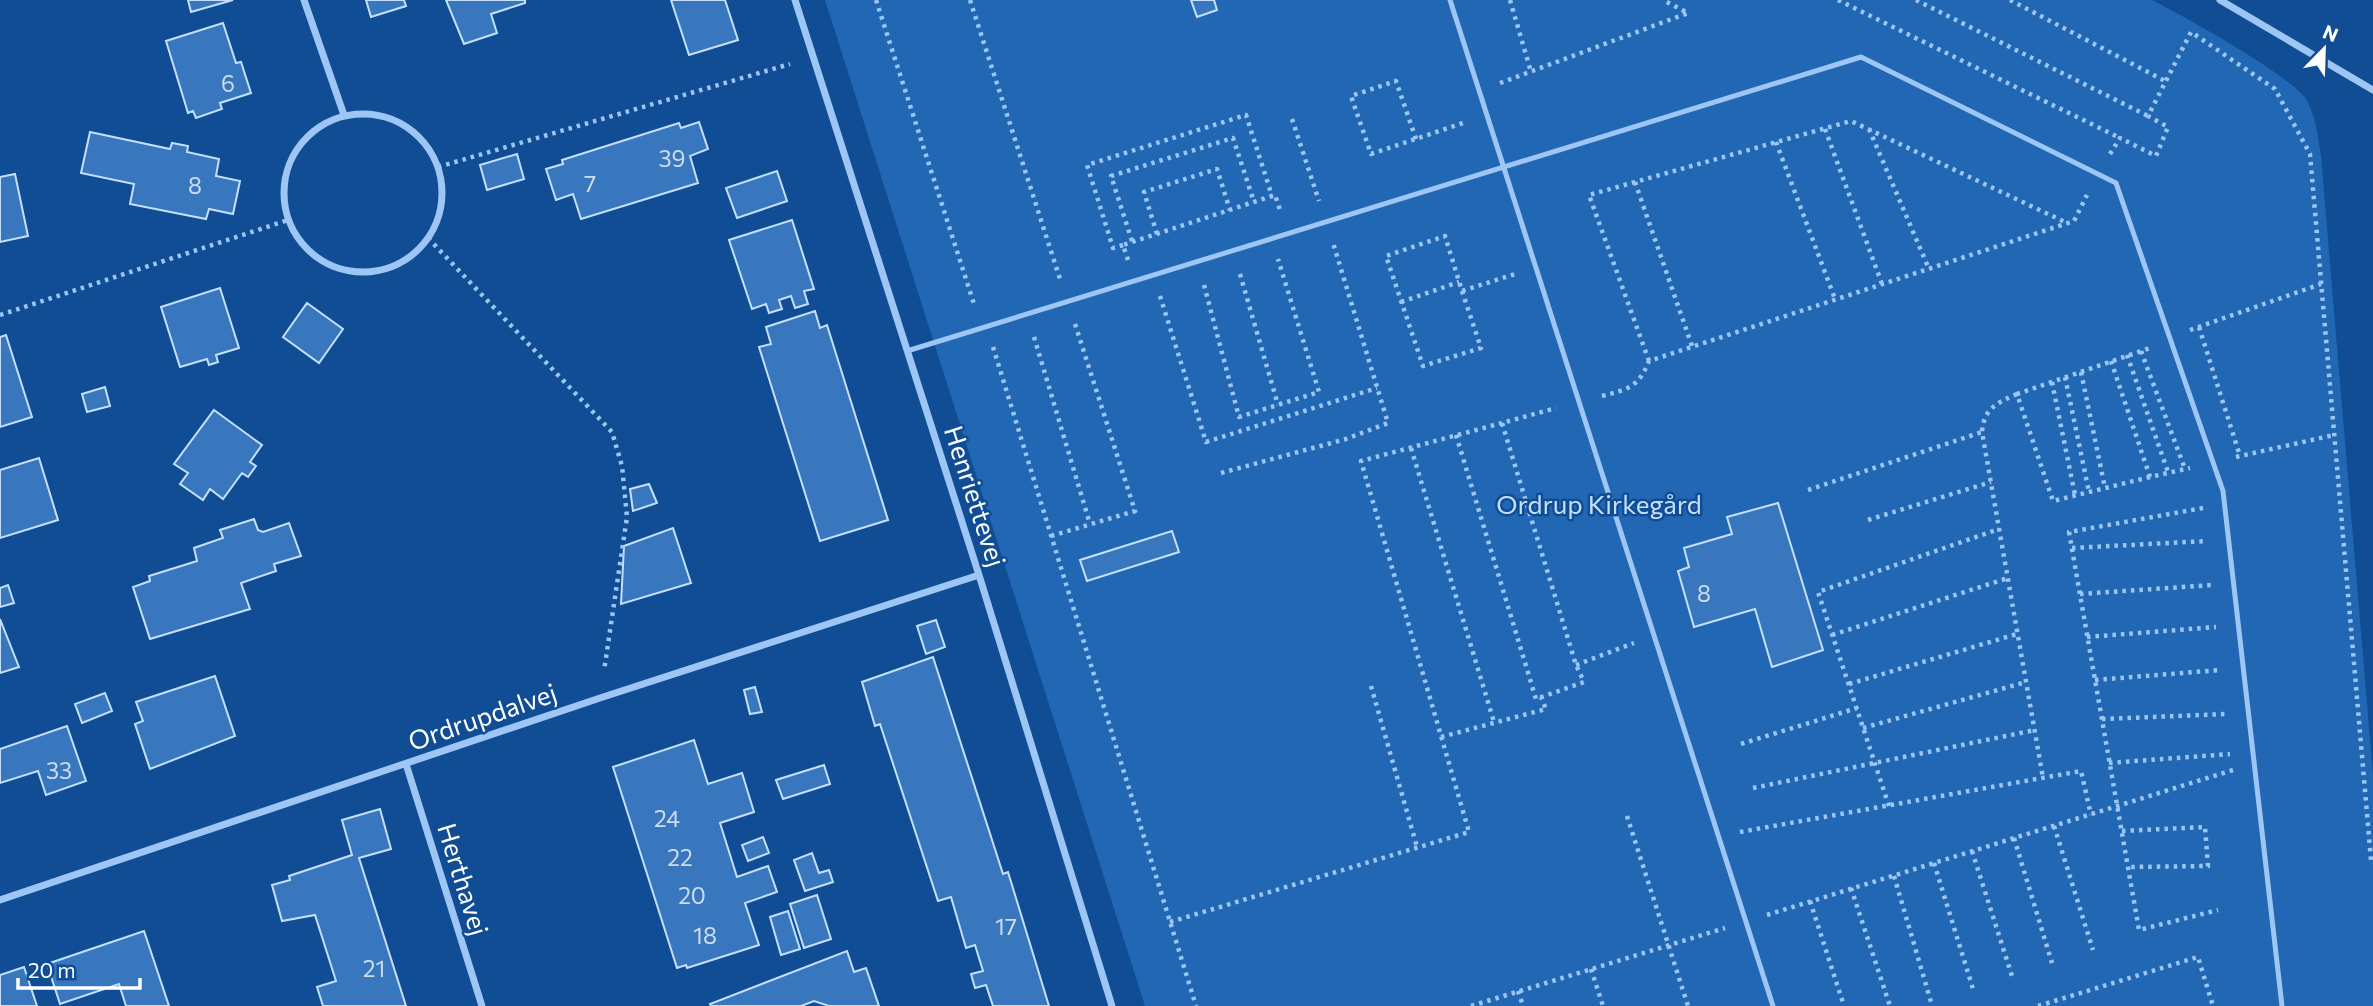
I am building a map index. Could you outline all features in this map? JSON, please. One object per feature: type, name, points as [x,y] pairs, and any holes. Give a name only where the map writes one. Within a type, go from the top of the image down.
[{"type":"street","points":[[304,0],[344,115]]},
{"type":"street","name":"Henriettevej","points":[[795,0],[979,575],[1112,1006]]},
{"type":"street","points":[[2220,0],[2373,90]]},
{"type":"street","points":[[367,113],[390,118],[411,130],[427,147],[438,167],[439,216],[428,238],[411,256],[389,267],[365,272],[340,269],[318,258],[300,241],[288,220],[283,193],[287,167],[300,144],[319,126],[344,115],[367,113]]},
{"type":"street","name":"Ordrupdalvej","points":[[0,900],[600,698],[979,575]]},
{"type":"street","name":"Herthavej","points":[[406,764],[482,1006]]},
{"type":"lane","points":[[1450,0],[1773,1006]]},
{"type":"lane","points":[[907,351],[1861,57],[2116,183],[2211,463],[2223,491],[2283,1006]]},
{"type":"path","points":[[876,0],[984,327],[1196,1006]]},
{"type":"path","points":[[1510,0],[1531,72]]},
{"type":"path","points":[[1479,91],[1688,13],[1662,0]]},
{"type":"path","points":[[1838,0],[2156,156],[2168,127],[1916,0]]},
{"type":"path","points":[[2010,0],[2165,81]]},
{"type":"path","points":[[2148,116],[2190,32],[2275,89],[2310,154],[2371,860]]},
{"type":"path","points":[[438,167],[814,57]]},
{"type":"path","points":[[1416,139],[1396,81],[1351,96],[1371,154],[1416,139],[1487,115]]},
{"type":"path","points":[[1272,196],[1246,115],[1087,166],[1113,248],[1123,244],[1157,234],[1230,210],[1254,202],[1272,196],[1275,195],[1287,233]]},
{"type":"path","points":[[1221,473],[1346,439],[1388,423],[1292,119]]},
{"type":"path","points":[[1170,922],[1469,832],[1360,461],[1626,389],[1642,380],[1649,360],[1589,195],[1851,121],[2067,223]]},
{"type":"path","points":[[1869,128],[1929,269]]},
{"type":"path","points":[[1825,129],[1882,285]]},
{"type":"path","points":[[1132,242],[1111,176],[1233,138],[1254,202]]},
{"type":"path","points":[[1649,360],[2074,221],[2120,138]]},
{"type":"path","points":[[1776,142],[1835,299]]},
{"type":"path","points":[[1157,234],[1144,192],[1217,169],[1230,210]]},
{"type":"path","points":[[1635,182],[1692,346]]},
{"type":"path","points":[[0,315],[288,220]]},
{"type":"path","points":[[1445,236],[1462,291],[1481,348],[1423,366],[1386,256],[1445,236]]},
{"type":"path","points":[[428,238],[612,432],[622,467],[627,517],[600,698]]},
{"type":"path","points":[[1214,282],[1202,285],[1239,417],[1319,392],[1271,238]]},
{"type":"path","points":[[1123,244],[1135,281]]},
{"type":"path","points":[[1266,266],[1279,262]]},
{"type":"path","points":[[1462,291],[1536,267]]},
{"type":"path","points":[[1227,278],[1253,270]]},
{"type":"path","points":[[1240,274],[1278,405]]},
{"type":"path","points":[[1153,275],[1206,442],[1377,388]]},
{"type":"path","points":[[1401,302],[1459,282]]},
{"type":"path","points":[[2043,778],[1982,432],[1983,416],[1992,407],[2017,394],[2321,284]]},
{"type":"path","points":[[1063,324],[1074,321]]},
{"type":"path","points":[[2199,327],[2240,456]]},
{"type":"path","points":[[1043,330],[1032,333],[1090,524]]},
{"type":"path","points":[[2141,351],[2185,469]]},
{"type":"path","points":[[2127,355],[2168,472]]},
{"type":"path","points":[[2111,361],[2150,477]]},
{"type":"path","points":[[2081,372],[2105,488]]},
{"type":"path","points":[[2065,377],[2090,492]]},
{"type":"path","points":[[2052,382],[2075,495]]},
{"type":"path","points":[[2017,394],[2053,501],[2334,435]]},
{"type":"path","points":[[1456,435],[1536,699],[1584,682],[1576,665],[1502,423]]},
{"type":"path","points":[[1808,489],[1982,432]]},
{"type":"path","points":[[1411,448],[1494,722]]},
{"type":"path","points":[[1868,520],[1991,481]]},
{"type":"path","points":[[2218,910],[2139,930],[2069,532],[2224,505]]},
{"type":"path","points":[[1889,806],[1818,592],[1999,529]]},
{"type":"path","points":[[2072,548],[2228,540]]},
{"type":"path","points":[[1832,635],[2008,578]]},
{"type":"path","points":[[2080,594],[2233,584]]},
{"type":"path","points":[[2087,637],[2238,625]]},
{"type":"path","points":[[1849,684],[2017,634]]},
{"type":"path","points":[[1576,665],[1654,635]]},
{"type":"path","points":[[2095,680],[2243,668]]},
{"type":"path","points":[[1863,728],[2026,682]]},
{"type":"path","points":[[1371,686],[1417,847]]},
{"type":"path","points":[[1441,737],[1546,709],[1541,697]]},
{"type":"path","points":[[1741,744],[1857,708]]},
{"type":"path","points":[[2102,719],[2249,713]]},
{"type":"path","points":[[1754,788],[2035,730]]},
{"type":"path","points":[[2109,763],[2253,752]]},
{"type":"path","points":[[1471,1006],[2254,764]]},
{"type":"path","points":[[1718,836],[2081,771],[2091,815]]},
{"type":"path","points":[[1627,816],[1688,1006]]},
{"type":"path","points":[[2054,826],[2093,950]]},
{"type":"path","points":[[2122,831],[2205,827],[2208,866],[2128,867]]},
{"type":"path","points":[[2014,838],[2052,963]]},
{"type":"path","points":[[1972,851],[2012,976]]},
{"type":"path","points":[[1934,863],[1973,989]]},
{"type":"path","points":[[1894,876],[1931,1002]]},
{"type":"path","points":[[1851,888],[1890,1006]]},
{"type":"path","points":[[1810,901],[1844,1006]]},
{"type":"path","points":[[2038,1006],[2198,957],[2213,1006]]},
{"type":"path","points":[[1591,969],[1604,1006]]},
{"type":"path","points":[[1518,991],[1523,1006]]},
{"type":"green space","name":"Ordrup Kirkegård","points":[[825,0],[2152,0],[2258,61],[2296,88],[2306,99],[2318,134],[2321,156],[2373,775],[2373,1006],[1145,1006]]},
{"type":"building","points":[[188,0],[233,0],[191,12]]},
{"type":"building","points":[[366,0],[404,0],[406,6],[371,17]]},
{"type":"building","points":[[446,0],[525,0],[525,3],[491,14],[497,33],[464,44]]},
{"type":"building","points":[[671,0],[725,0],[738,40],[689,55]]},
{"type":"building","points":[[1191,0],[1214,0],[1217,10],[1197,17]]},
{"type":"building","points":[[223,23],[236,63],[241,62],[251,93],[220,103],[222,109],[196,118],[193,111],[188,113],[166,41]]},
{"type":"building","points":[[699,122],[708,149],[690,156],[698,183],[581,219],[573,194],[556,200],[546,169],[563,164],[562,160],[679,123],[681,128]]},
{"type":"building","points":[[90,132],[170,149],[172,143],[188,146],[187,152],[219,159],[216,176],[240,181],[233,214],[209,209],[206,219],[130,204],[134,184],[81,173]]},
{"type":"building","points":[[517,154],[524,179],[487,190],[480,165]]},
{"type":"building","points":[[777,171],[787,201],[737,218],[726,188]]},
{"type":"building","points":[[15,174],[28,236],[0,242],[0,177]]},
{"type":"building","points":[[792,220],[814,289],[804,291],[808,304],[795,308],[791,296],[779,300],[782,309],[769,313],[766,304],[752,309],[729,240]]},
{"type":"building","points":[[220,288],[239,348],[216,355],[218,362],[209,365],[207,359],[180,367],[161,307]]},
{"type":"building","points":[[307,303],[343,329],[319,363],[283,337]]},
{"type":"building","points":[[815,311],[820,328],[827,325],[888,520],[820,541],[759,347],[771,344],[766,327]]},
{"type":"building","points":[[6,335],[32,417],[0,427],[0,337]]},
{"type":"building","points":[[105,387],[110,406],[87,412],[82,394]]},
{"type":"building","points":[[214,410],[262,445],[250,462],[256,466],[248,477],[242,473],[223,499],[210,489],[203,500],[180,484],[188,473],[174,464]]},
{"type":"building","points":[[39,458],[58,520],[0,538],[0,470]]},
{"type":"building","points":[[649,484],[657,503],[633,511],[630,489]]},
{"type":"building","points":[[1778,503],[1823,650],[1772,667],[1755,609],[1694,627],[1678,571],[1689,567],[1684,548],[1732,534],[1727,517]]},
{"type":"building","points":[[254,519],[258,530],[263,532],[289,523],[301,556],[274,564],[276,571],[241,583],[250,609],[150,639],[133,587],[150,581],[149,576],[197,561],[194,548],[223,538],[220,530]]},
{"type":"building","points":[[673,528],[691,583],[621,604],[624,546]]},
{"type":"building","points":[[1172,531],[1179,552],[1087,581],[1080,560]]},
{"type":"building","points":[[8,585],[14,603],[0,607],[0,588]]},
{"type":"building","points":[[0,619],[19,667],[0,673]]},
{"type":"building","points":[[936,620],[945,647],[926,654],[917,626]]},
{"type":"building","points":[[933,657],[1003,874],[1008,872],[1049,1006],[993,1006],[986,985],[975,988],[971,974],[983,971],[975,945],[966,948],[951,897],[938,901],[880,724],[875,726],[862,682]]},
{"type":"building","points":[[215,676],[235,736],[150,769],[135,724],[143,721],[136,702]]},
{"type":"building","points":[[755,687],[762,712],[750,714],[744,690]]},
{"type":"building","points":[[105,693],[112,711],[82,723],[75,704]]},
{"type":"building","points":[[67,726],[86,781],[46,795],[38,771],[0,783],[0,749]]},
{"type":"building","points":[[694,740],[708,784],[742,773],[754,812],[720,823],[737,877],[768,866],[777,892],[745,903],[759,945],[687,968],[686,965],[677,968],[613,767]]},
{"type":"building","points":[[824,765],[830,784],[783,799],[776,780]]},
{"type":"building","points":[[380,809],[391,849],[359,858],[406,1006],[323,1006],[317,987],[336,981],[315,915],[282,921],[272,885],[290,880],[289,876],[352,855],[342,820]]},
{"type":"building","points":[[763,837],[769,853],[748,861],[742,845]]},
{"type":"building","points":[[812,853],[819,873],[829,870],[833,882],[805,891],[794,860]]},
{"type":"building","points":[[817,895],[831,939],[804,948],[790,904]]},
{"type":"building","points":[[788,911],[800,949],[781,955],[770,917]]},
{"type":"building","points":[[144,931],[169,1006],[126,1006],[119,984],[60,1004],[47,964]]},
{"type":"building","points":[[847,951],[854,972],[866,968],[879,1006],[829,1006],[814,1001],[801,1006],[710,1004]]},
{"type":"building","points":[[24,967],[37,1006],[0,1006],[0,975]]}]
